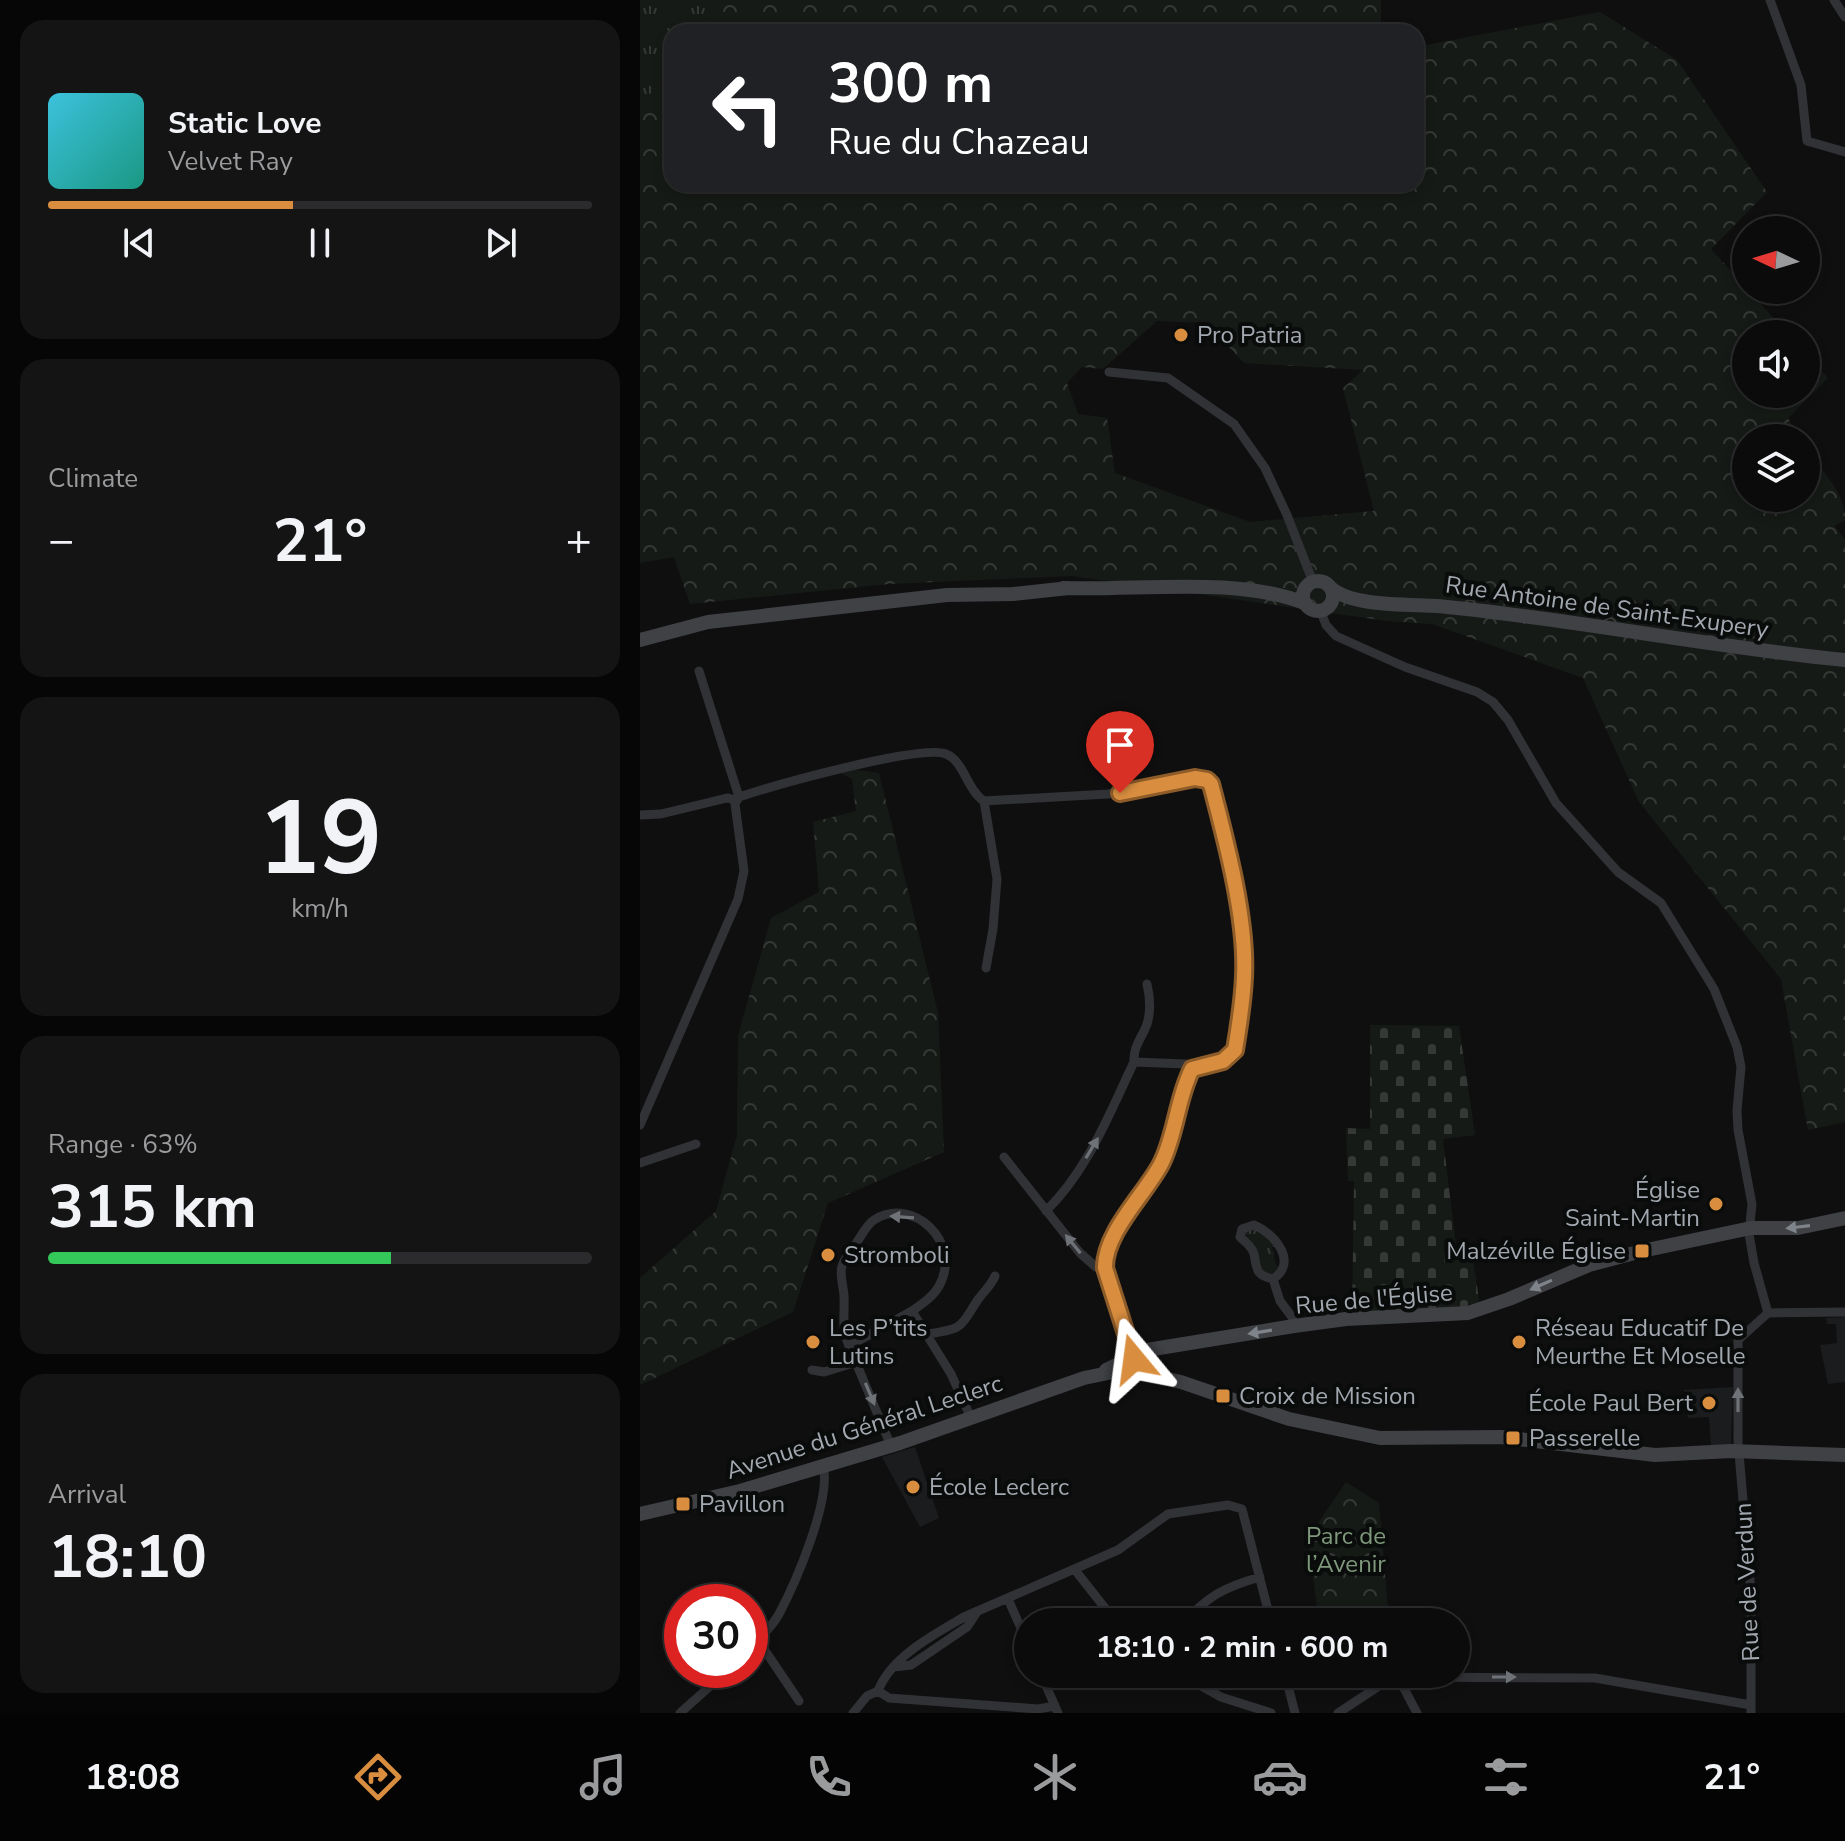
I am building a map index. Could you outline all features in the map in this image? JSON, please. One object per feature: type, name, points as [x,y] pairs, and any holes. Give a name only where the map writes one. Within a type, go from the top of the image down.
[{"type":"main road","points":[[645,638],[681,627],[990,588],[1184,587],[1276,594],[1307,591],[1321,581],[1331,588],[1334,597],[1326,608],[1311,610],[1307,591]]},
{"type":"main road","name":"Rue Antoine de Saint-Exupery","points":[[1331,588],[1338,594],[1362,600],[1466,609],[1845,660]]},
{"type":"main road","name":"Rue Antoine de Saint-Exupery","points":[[1326,608],[1362,600]]},
{"type":"main road","name":"Rue de l'Église","points":[[1134,1355],[1147,1350],[1346,1319],[1468,1313],[1589,1265],[1751,1228],[1798,1228],[1845,1218]]},
{"type":"main road","name":"Avenue du Général Leclerc","points":[[640,1514],[740,1491],[891,1446],[1099,1374],[1134,1355]]},
{"type":"main road","name":"Avenue du Général Leclerc","points":[[1099,1374],[1133,1372],[1181,1382],[1289,1419],[1380,1438],[1501,1437],[1655,1455],[1739,1451],[1845,1455]]},
{"type":"street","points":[[1770,0],[1801,85],[1807,141],[1845,152]]},
{"type":"street","points":[[1834,0],[1845,17]]},
{"type":"street","points":[[1109,372],[1168,378],[1234,424],[1265,468],[1287,515],[1307,591]]},
{"type":"street","points":[[1326,608],[1326,625],[1336,636],[1405,667],[1477,692],[1493,702],[1508,720],[1556,803],[1618,872],[1661,903],[1714,989],[1737,1047],[1741,1067],[1737,1110],[1752,1204],[1749,1234],[1768,1313],[1845,1312]]},
{"type":"street","points":[[640,1125],[742,884],[744,871],[738,798],[699,671]]},
{"type":"street","points":[[640,815],[661,814],[738,798],[867,761],[936,753],[949,755],[975,794],[984,801],[1108,794],[1195,778],[1207,780],[1211,784],[1229,853],[1243,943],[1244,976],[1235,1050],[1223,1061],[1192,1069]]},
{"type":"street","points":[[984,801],[997,879],[986,968]]},
{"type":"street","points":[[1046,1211],[1062,1195],[1092,1151],[1134,1062],[1134,1052],[1147,1025],[1150,997],[1147,984]]},
{"type":"street","points":[[1134,1062],[1186,1064],[1192,1069]]},
{"type":"street","points":[[1133,1372],[1134,1355],[1105,1268],[1106,1256],[1134,1201],[1161,1164],[1192,1069]]},
{"type":"street","points":[[640,1163],[696,1144]]},
{"type":"street","points":[[1004,1157],[1080,1253],[1096,1267],[1105,1268]]},
{"type":"street","points":[[849,1346],[912,1311],[938,1288],[945,1274],[944,1248],[933,1230],[922,1220],[900,1215],[874,1220],[842,1266],[842,1323],[849,1346],[891,1446]]},
{"type":"street","points":[[1247,1226],[1260,1227],[1281,1247],[1284,1265],[1273,1279],[1259,1275],[1256,1270],[1252,1249],[1240,1237],[1240,1232],[1247,1226]]},
{"type":"street","points":[[928,1334],[962,1325],[995,1276]]},
{"type":"street","points":[[1273,1279],[1280,1301],[1292,1317],[1294,1326]]},
{"type":"street","points":[[912,1311],[951,1374],[971,1418]]},
{"type":"street","name":"Rue de Verdun","points":[[1751,1709],[1751,1592],[1739,1451],[1738,1340],[1768,1313]]},
{"type":"street","points":[[812,1370],[824,1372],[857,1362]]},
{"type":"street","points":[[768,1628],[778,1617],[809,1546],[825,1478],[823,1466]]},
{"type":"street","points":[[853,1713],[867,1696],[878,1691],[883,1678],[894,1667],[928,1639],[977,1612],[1118,1550],[1168,1514],[1228,1505],[1238,1507],[1245,1516],[1268,1608]]},
{"type":"street","points":[[1075,1570],[1105,1608]]},
{"type":"street","points":[[1197,1608],[1228,1586],[1260,1577]]},
{"type":"street","points":[[1008,1599],[1014,1612]]},
{"type":"street","points":[[768,1655],[799,1701]]},
{"type":"street","points":[[1470,1677],[1595,1678],[1751,1709]]},
{"type":"street","points":[[680,1713],[708,1688]]},
{"type":"street","points":[[878,1691],[889,1698],[1057,1709],[1047,1688]]},
{"type":"street","points":[[1205,1688],[1251,1710],[1271,1713]]},
{"type":"street","points":[[1289,1688],[1295,1713]]},
{"type":"street","points":[[1338,1713],[1376,1688]]},
{"type":"street","points":[[1404,1688],[1417,1713]]},
{"type":"shaded area","points":[[1845,1317],[1845,1382],[1828,1384],[1820,1345],[1837,1343],[1836,1324],[1827,1324],[1826,1318]]},
{"type":"shaded area","name":"École Paul Bert","points":[[1733,1387],[1731,1445],[1711,1447],[1709,1417],[1688,1418],[1684,1390]]},
{"type":"shaded area","name":"École Leclerc","points":[[915,1447],[939,1518],[920,1527],[882,1457]]},
{"type":"green space","points":[[640,0],[717,0],[710,24],[664,24],[664,79],[640,105]]},
{"type":"green space","points":[[717,0],[1381,0],[1381,24],[710,24]]},
{"type":"green space","points":[[1600,12],[1677,60],[1767,192],[1743,216],[1732,216],[1732,228],[1711,249],[1732,272],[1732,304],[1761,304],[1775,320],[1732,320],[1732,408],[1798,408],[1788,418],[1792,424],[1732,424],[1732,512],[1820,512],[1820,466],[1837,490],[1844,509],[1845,520],[1834,526],[1845,539],[1845,1122],[1808,1130],[1781,979],[1639,802],[1583,678],[1432,624],[1387,621],[1072,576],[889,584],[690,604],[674,557],[640,563],[640,105],[664,79],[664,192],[1424,192],[1424,45]],"holes":[[[1157,321],[1207,323],[1244,363],[1363,370],[1343,388],[1374,511],[1250,522],[1115,473],[1107,418],[1078,414],[1067,383],[1082,367],[1103,369]]]},
{"type":"green space","points":[[1820,369],[1828,378],[1820,386]]},
{"type":"green space","points":[[828,766],[879,773],[938,1013],[944,1152],[828,1203],[793,1312],[640,1385],[640,1278],[716,1211],[737,1135],[738,1036],[771,918],[819,892],[813,822],[856,811],[852,779]]},
{"type":"green space","points":[[1370,1025],[1459,1026],[1475,1135],[1443,1139],[1457,1254],[1472,1252],[1480,1306],[1352,1315],[1354,1181],[1348,1181],[1346,1128],[1370,1129]]},
{"type":"green space","points":[[1256,1229],[1278,1247],[1272,1247],[1276,1265],[1281,1268],[1273,1274],[1263,1273],[1245,1236],[1246,1231]]},
{"type":"green space","name":"Parc de l’Avenir","points":[[1346,1482],[1379,1503],[1388,1608],[1317,1608],[1308,1538]]},
{"type":"place","name":"Pro Patria","points":[[1181,335]]},
{"type":"place","name":"Église Saint-Martin","points":[[1716,1204]]},
{"type":"place","name":"Malzéville Église","points":[[1642,1251]]},
{"type":"place","name":"Stromboli","points":[[828,1255]]},
{"type":"place","name":"Les P’tits Lutins","points":[[813,1342]]},
{"type":"place","name":"Réseau Educatif De Meurthe Et Moselle","points":[[1519,1342]]},
{"type":"place","name":"Croix de Mission","points":[[1223,1396]]},
{"type":"place","name":"École Paul Bert","points":[[1709,1403]]},
{"type":"place","name":"Passerelle","points":[[1513,1438]]},
{"type":"place","name":"École Leclerc","points":[[913,1487]]},
{"type":"place","name":"Pavillon","points":[[683,1504]]},
{"type":"route","points":[[1120,793],[1195,778],[1203,778],[1211,784],[1229,853],[1243,943],[1244,975],[1235,1050],[1223,1061],[1192,1069],[1161,1164],[1134,1201],[1106,1256],[1105,1268],[1134,1359]]}]
